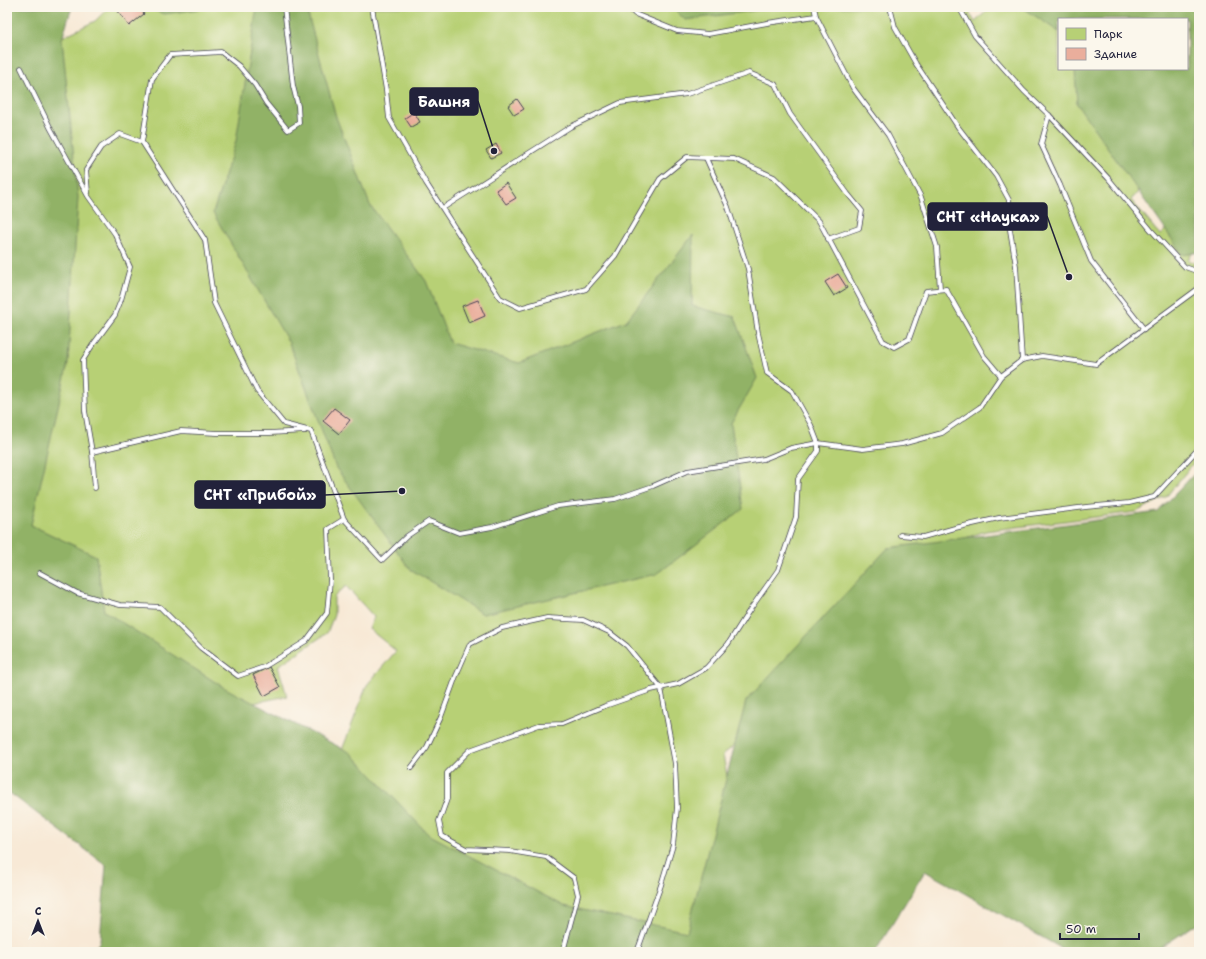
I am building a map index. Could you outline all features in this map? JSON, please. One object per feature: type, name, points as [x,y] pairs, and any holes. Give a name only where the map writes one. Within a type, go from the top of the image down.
[{"type":"lane","points":[[142,142],[152,79],[170,55],[221,52],[239,66],[288,130],[299,123],[284,7]]},
{"type":"lane","points":[[372,7],[386,90],[389,118],[426,183],[500,298],[520,308],[586,289],[615,256],[660,179],[687,157],[734,159],[774,178],[819,221],[883,341],[894,347],[909,339],[926,291],[946,288],[984,356],[1000,376]]},
{"type":"lane","points":[[628,7],[635,14],[677,31],[708,34],[816,16]]},
{"type":"lane","points":[[814,7],[816,16],[853,88],[888,135],[921,197],[937,247],[940,289]]},
{"type":"lane","points":[[890,7],[895,27],[916,64],[958,127],[996,176],[1009,200],[1009,224],[1016,266],[1022,360]]},
{"type":"lane","points":[[959,7],[975,36],[1024,91],[1049,115],[1108,178],[1151,230],[1185,267],[1199,272]]},
{"type":"lane","points":[[21,68],[51,128],[88,196],[115,234],[130,267],[122,300],[115,315],[83,360],[85,411],[92,452],[95,488]]},
{"type":"lane","points":[[443,208],[570,127],[620,103],[686,94],[749,73],[775,84],[790,114],[862,211],[859,228],[828,239]]},
{"type":"lane","points":[[1049,115],[1041,144],[1060,185],[1091,261],[1144,329]]},
{"type":"lane","points":[[88,196],[86,170],[101,147],[120,134],[142,142],[205,240],[214,303],[257,391],[284,424],[311,431]]},
{"type":"lane","points":[[562,952],[578,895],[574,878],[546,857],[510,851],[466,849],[442,836],[439,820],[447,799],[447,773],[470,750],[539,724],[562,724],[605,706],[651,690],[678,684],[706,668],[728,644],[778,570],[796,517],[798,479],[818,451],[818,444],[811,425],[792,391],[767,373],[758,333],[748,269],[728,207],[706,158]]},
{"type":"lane","points":[[311,431],[344,518],[382,560],[406,536],[428,521],[459,533],[492,527],[558,506],[615,499],[653,486],[687,471],[764,459],[791,448],[818,444],[863,449],[902,444],[942,433],[980,407],[1000,376],[1022,360],[1042,356],[1096,364],[1199,288]]},
{"type":"lane","points":[[92,452],[181,431],[270,433],[311,431]]},
{"type":"lane","points":[[900,534],[923,537],[999,518],[1129,503],[1154,497],[1199,448]]},
{"type":"lane","points":[[40,574],[77,593],[120,604],[160,607],[201,648],[238,676],[264,667],[306,641],[327,613],[330,580],[328,529],[344,518]]},
{"type":"lane","points":[[411,768],[427,747],[441,717],[470,644],[502,628],[547,618],[583,620],[609,632],[627,646],[661,688],[676,764],[678,808],[674,845],[637,952]]},
{"type":"green space","points":[[7,7],[72,7],[62,39],[78,197],[68,363],[31,525],[96,556],[104,611],[223,687],[351,753],[428,834],[564,906],[687,932],[746,701],[888,548],[1158,512],[1199,469],[1199,922],[1154,952],[1068,952],[925,871],[875,952],[93,952],[100,941],[106,865],[7,791]]},
{"type":"green space","points":[[145,7],[214,7],[164,14]]},
{"type":"green space","points":[[257,7],[306,7],[336,117],[370,205],[426,281],[450,343],[519,363],[626,321],[693,235],[692,306],[735,317],[757,378],[731,423],[743,509],[657,574],[483,614],[410,569],[336,468],[289,343],[213,213],[236,141]]},
{"type":"green space","points":[[672,7],[782,7],[685,20]]},
{"type":"green space","points":[[966,7],[975,22],[991,7],[1041,7],[1058,25],[1058,70],[1100,70],[1170,156],[1131,200],[1160,235],[1189,206],[1199,243],[1188,260],[1199,265],[1199,456],[1166,497],[1136,512],[986,531],[921,553],[740,740],[723,755],[732,803],[693,952],[510,952],[329,784],[367,685],[396,651],[369,629],[374,617],[346,586],[334,597],[334,615],[327,633],[278,666],[287,696],[220,710],[26,580],[7,107],[54,41],[95,21],[108,8]]},
{"type":"green space","points":[[1022,7],[1199,7],[1199,252],[1183,255],[1077,104],[1075,70],[1188,70],[1188,18],[1058,18],[1058,31]]},
{"type":"building","points":[[115,7],[139,7],[144,14],[129,26]]},
{"type":"building","points":[[517,99],[524,109],[514,115],[508,106]]},
{"type":"building","points":[[414,112],[420,122],[411,127],[405,118]]},
{"type":"building","points":[[496,144],[501,153],[491,158],[486,150]]},
{"type":"building","points":[[506,183],[516,198],[506,204],[496,190]]},
{"type":"building","points":[[838,274],[847,288],[834,296],[825,282]]},
{"type":"building","points":[[478,300],[485,316],[469,323],[462,306]]},
{"type":"building","points":[[334,408],[350,420],[339,434],[323,421]]},
{"type":"building","points":[[269,667],[280,687],[264,696],[253,675]]},
{"type":"place","name":"Башня","points":[[494,151]]},
{"type":"place","name":"СНТ «Наука»","points":[[1069,277]]},
{"type":"place","name":"СНТ «Прибой»","points":[[402,491]]}]
